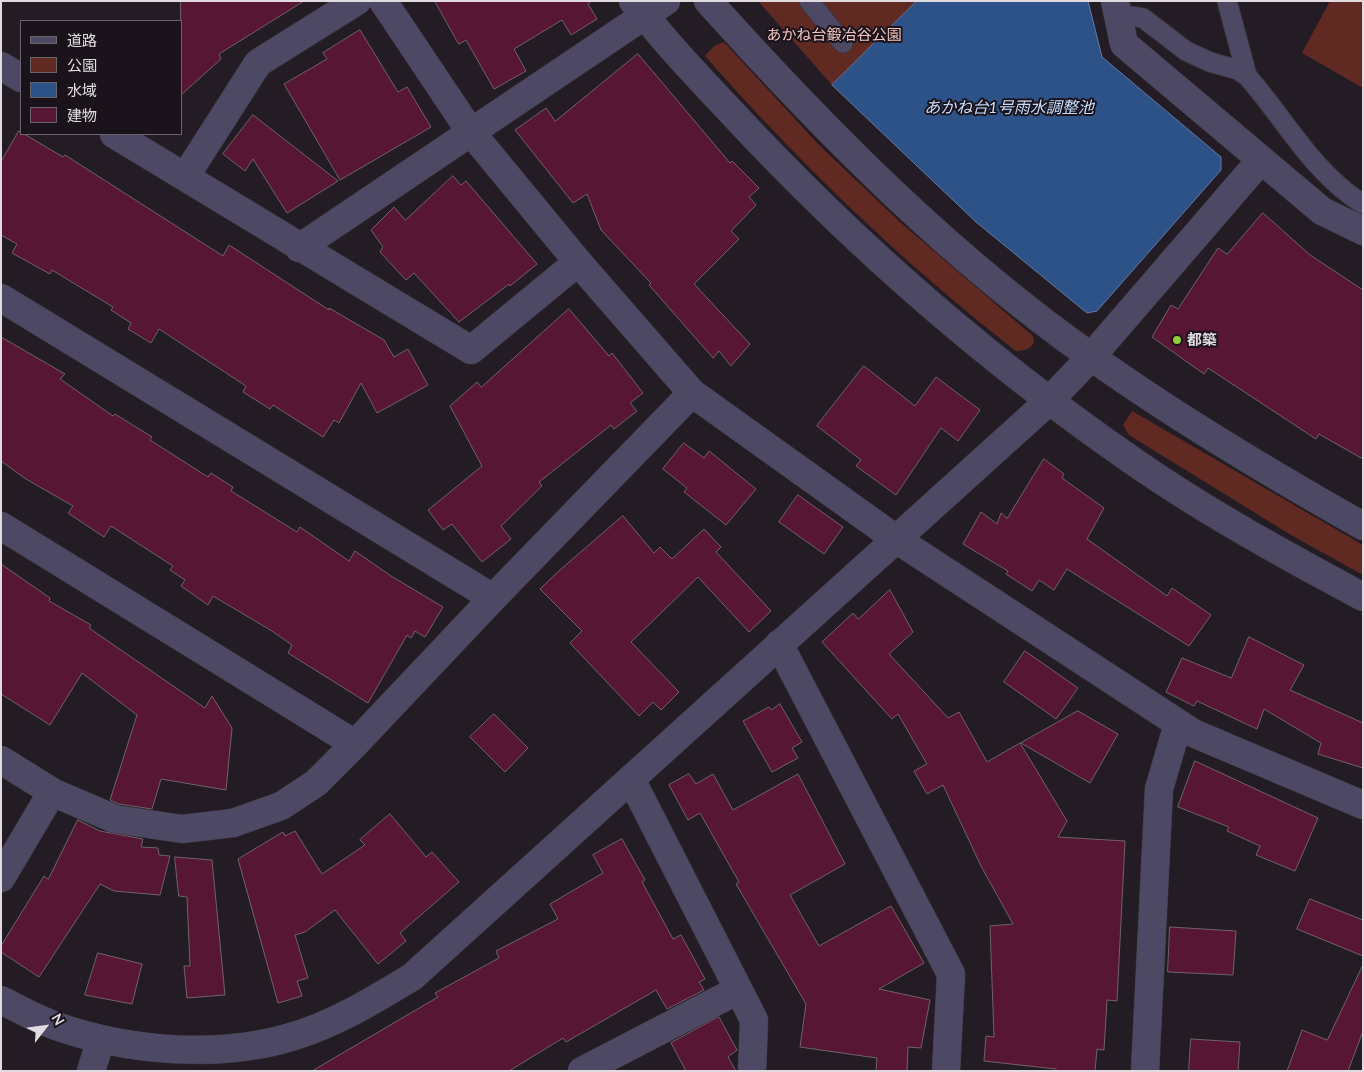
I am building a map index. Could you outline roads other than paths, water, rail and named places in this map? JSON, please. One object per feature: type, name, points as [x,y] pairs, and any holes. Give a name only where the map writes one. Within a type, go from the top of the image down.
[{"type":"street","points":[[185,177],[258,63],[357,1]]},
{"type":"street","points":[[383,1],[470,132],[578,262],[692,393],[896,539],[1193,734],[1363,805]]},
{"type":"street","points":[[708,1],[810,113],[880,182],[1012,296],[1091,357],[1170,411],[1260,468],[1363,526]]},
{"type":"street","points":[[299,248],[470,132],[648,6],[768,152],[907,284],[1049,401],[1134,462],[1228,521],[1363,597]]},
{"type":"street","points":[[1117,8],[1124,44],[1260,161],[1322,211],[1363,231]]},
{"type":"street","points":[[1,66],[20,77]]},
{"type":"street","points":[[116,135],[299,248],[471,350],[578,262]]},
{"type":"street","points":[[1,1000],[54,1026],[101,1039],[158,1049],[232,1048],[290,1037],[353,1012],[412,977],[1049,401],[1091,357],[1260,161]]},
{"type":"street","points":[[1,298],[493,598]]},
{"type":"street","points":[[1,760],[52,792],[115,819],[182,829],[233,823],[281,806],[316,783],[355,744],[493,598],[692,393]]},
{"type":"street","points":[[1,526],[355,744]]},
{"type":"street","points":[[779,644],[951,974],[946,1071]]},
{"type":"street","points":[[1145,1071],[1160,789],[1178,724]]},
{"type":"street","points":[[631,779],[754,1020],[752,1071]]},
{"type":"street","points":[[1,878],[52,792]]},
{"type":"street","points":[[582,1071],[738,990]]},
{"type":"street","points":[[91,1071],[101,1039]]},
{"type":"lane","points":[[808,1],[842,43]]},
{"type":"lane","points":[[1227,1],[1246,76]]},
{"type":"lane","points":[[1117,8],[1143,18],[1186,51],[1210,62],[1238,70],[1246,76],[1324,174],[1347,194],[1363,204]]},
{"type":"water","name":"あかね台1号雨水調整池","points":[[917,1],[1088,1],[1102,57],[1221,157],[1221,170],[1097,311],[1087,313],[976,222],[832,85]]},
{"type":"place","name":"都築","points":[[1177,340]]},
{"type":"park label","name":"あかね台鍛冶谷公園","points":[[834,35]]}]
